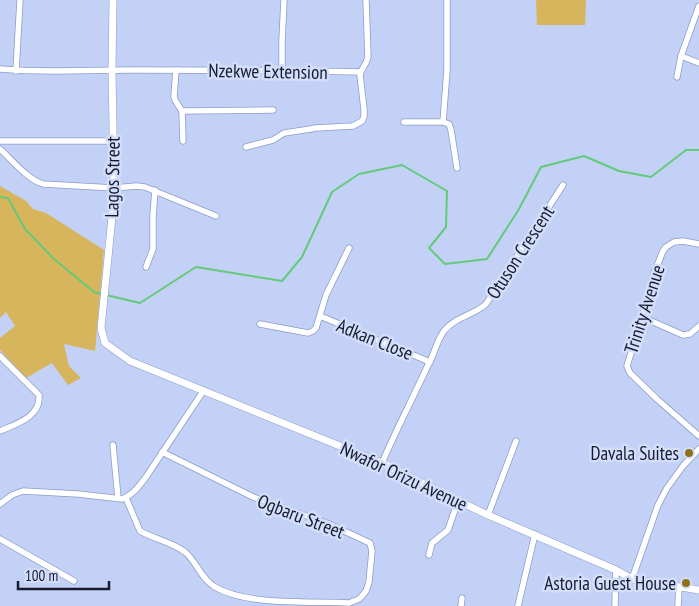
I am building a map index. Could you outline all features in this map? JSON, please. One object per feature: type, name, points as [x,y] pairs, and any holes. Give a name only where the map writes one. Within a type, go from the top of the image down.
[{"type":"street","points":[[16,70],[20,0]]},
{"type":"street","name":"Lagos Street","points":[[113,0],[114,188],[101,328],[105,343],[113,350]]},
{"type":"street","points":[[282,70],[284,0]]},
{"type":"street","points":[[246,147],[273,140],[284,133],[315,128],[353,126],[362,121],[364,117],[360,72],[368,57],[366,0]]},
{"type":"street","points":[[443,122],[447,70],[447,0]]},
{"type":"street","points":[[677,77],[681,56],[699,6]]},
{"type":"street","points":[[681,56],[699,63]]},
{"type":"street","name":"Nzekwe Extension","points":[[0,69],[51,72],[112,70],[360,72]]},
{"type":"street","points":[[176,70],[174,96],[182,111],[183,141]]},
{"type":"street","points":[[182,111],[273,110]]},
{"type":"street","points":[[404,122],[443,122],[450,126],[457,168]]},
{"type":"street","points":[[0,141],[113,141]]},
{"type":"street","points":[[0,148],[36,182],[114,188],[145,187],[216,216]]},
{"type":"street","name":"Otuson Crescent","points":[[382,463],[446,329],[456,321],[481,309],[493,296],[563,185]]},
{"type":"street","points":[[146,267],[153,246],[155,190]]},
{"type":"street","name":"Trinity Avenue","points":[[699,244],[683,241],[674,242],[666,247],[654,273],[628,362],[628,371],[699,436]]},
{"type":"street","name":"Adkan Close","points":[[260,324],[308,333],[313,331],[316,328],[326,295],[339,265],[349,248]]},
{"type":"street","name":"Adkan Close","points":[[320,316],[430,362]]},
{"type":"street","points":[[642,317],[683,336],[690,334],[699,326]]},
{"type":"street","name":"Nwafor Orizu Avenue","points":[[113,350],[130,361],[382,463],[488,515],[535,534],[632,579],[699,590]]},
{"type":"street","points":[[0,356],[39,395],[39,400],[32,415],[0,431]]},
{"type":"street","points":[[0,504],[12,495],[22,491],[126,498],[137,489],[204,390]]},
{"type":"street","points":[[488,515],[516,440]]},
{"type":"street","points":[[113,445],[118,498]]},
{"type":"street","points":[[632,579],[658,505],[667,488],[683,466],[699,449]]},
{"type":"street","name":"Ogbaru Street","points":[[126,498],[140,530],[184,552],[190,557],[207,582],[230,594],[274,600],[340,604],[355,601],[362,596],[369,582],[372,551],[370,543],[329,524],[253,497],[162,452]]},
{"type":"street","points":[[429,555],[432,543],[448,530],[458,501]]},
{"type":"street","points":[[518,606],[535,534]]},
{"type":"street","points":[[0,539],[74,580]]},
{"type":"street","points":[[615,606],[616,570]]},
{"type":"street","points":[[678,606],[679,587]]},
{"type":"street","points":[[461,606],[462,598]]},
{"type":"shaded area","points":[[536,0],[586,0],[585,25],[537,25]]},
{"type":"shaded area","points":[[0,186],[26,201],[33,209],[46,213],[104,250],[95,351],[64,344],[69,366],[81,378],[68,385],[52,363],[26,378],[0,350],[0,338],[15,326],[6,312],[0,318]]},
{"type":"waterway","points":[[106,295],[140,303],[196,267],[282,281],[302,257],[332,192],[359,174],[402,165],[447,191],[446,227],[429,248],[445,264],[487,259],[519,209],[541,167],[584,156],[619,171],[651,177],[686,150],[699,150]]},
{"type":"waterway","points":[[0,197],[8,198],[25,229],[54,259],[94,292],[102,294]]},
{"type":"place","name":"Davala Suites","points":[[689,453]]},
{"type":"place","name":"Astoria Guest House","points":[[686,583]]}]
